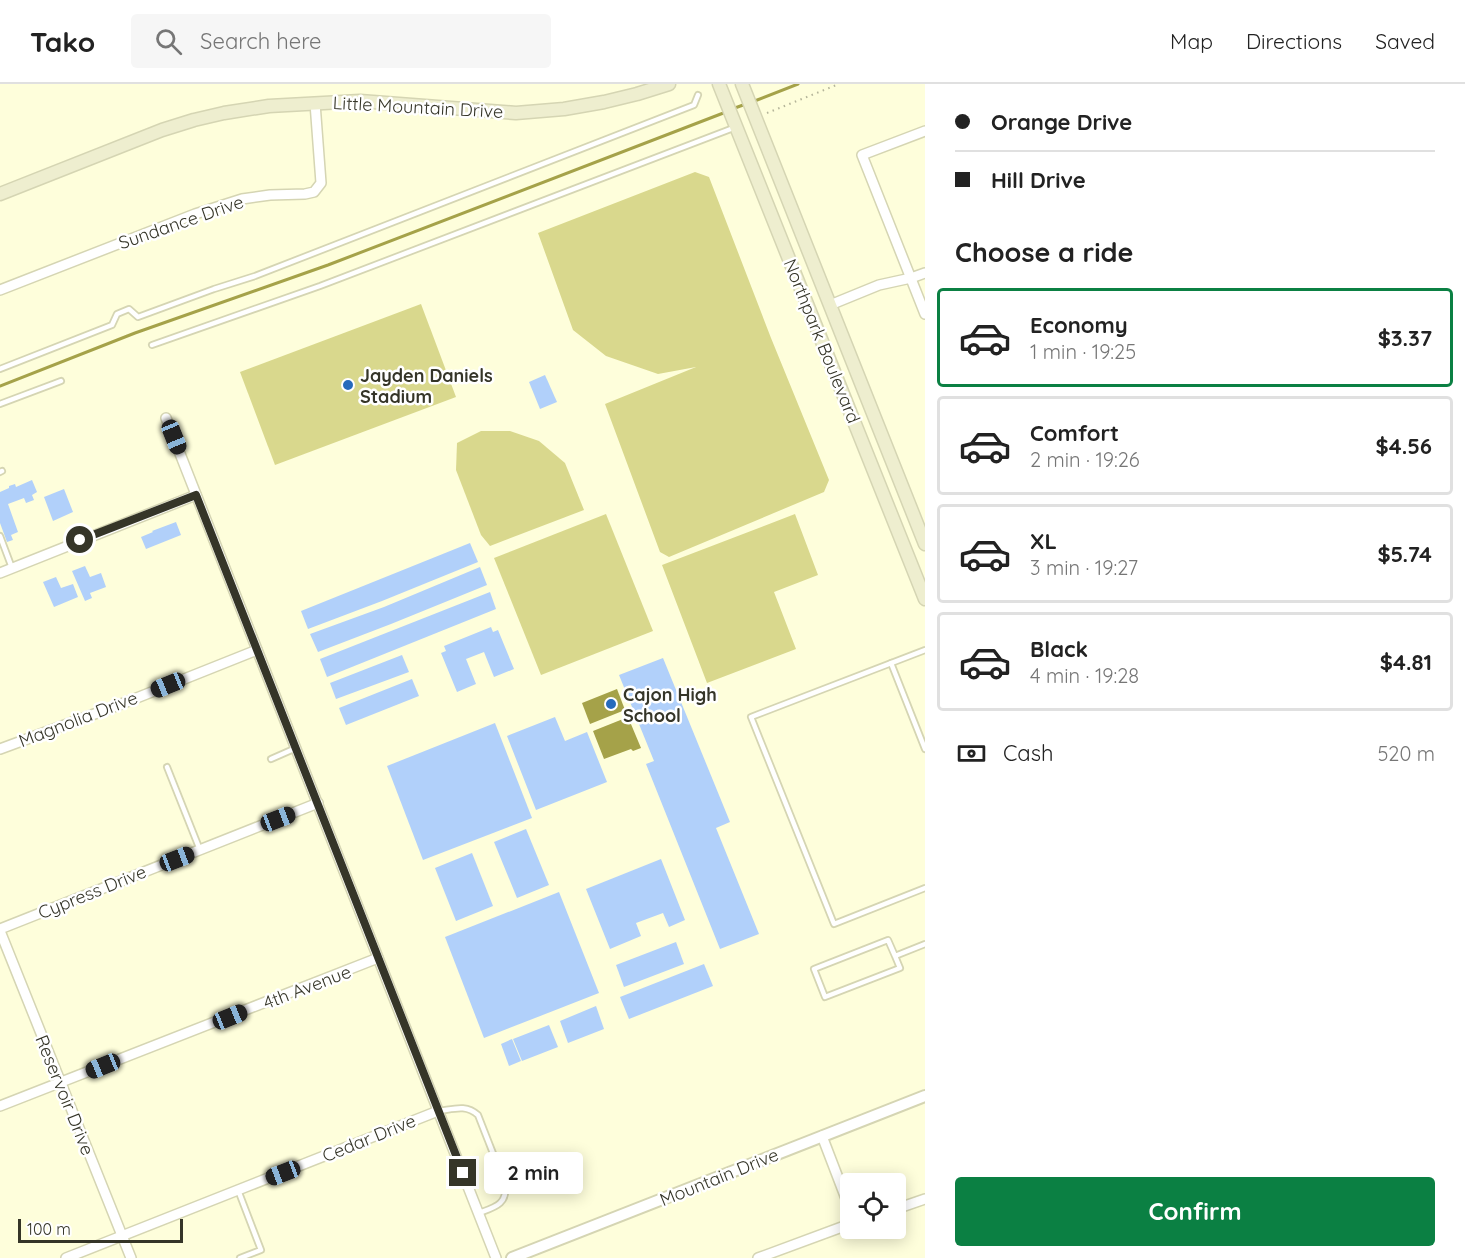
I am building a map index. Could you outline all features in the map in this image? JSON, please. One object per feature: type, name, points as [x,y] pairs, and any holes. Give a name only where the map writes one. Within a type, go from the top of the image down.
[{"type":"main road","name":"Little Mountain Drive","points":[[0,194],[162,130],[224,113],[269,106],[360,100],[516,112],[564,109],[604,102],[669,84]]},
{"type":"main road","name":"Northpark Boulevard","points":[[719,84],[925,599]]},
{"type":"main road","points":[[743,87],[925,544]]},
{"type":"main road","points":[[811,312],[830,305]]},
{"type":"street","name":"Sundance Drive","points":[[0,290],[204,211],[242,199],[314,192],[321,183],[315,102]]},
{"type":"street","points":[[925,131],[862,155],[925,314]]},
{"type":"street","points":[[830,305],[879,285],[925,273]]},
{"type":"street","points":[[166,418],[496,1258]]},
{"type":"street","points":[[0,573],[196,495]]},
{"type":"street","name":"Magnolia Drive","points":[[0,749],[257,650]]},
{"type":"street","name":"Cypress Drive","points":[[0,930],[318,803]]},
{"type":"street","name":"Reservoir Drive","points":[[0,930],[131,1258]]},
{"type":"street","name":"4th Avenue","points":[[0,1106],[378,958]]},
{"type":"street","name":"Mountain Drive","points":[[512,1258],[925,1096]]},
{"type":"street","name":"Cedar Drive","points":[[66,1258],[438,1111]]},
{"type":"street","points":[[822,1136],[840,1183]]},
{"type":"street","points":[[906,1206],[925,1200]]},
{"type":"street","points":[[758,1258],[840,1228]]},
{"type":"lane","points":[[0,369],[112,325],[117,314],[129,309],[138,317],[255,276],[694,105],[698,95]]},
{"type":"lane","points":[[152,345],[320,286],[735,124]]},
{"type":"lane","points":[[0,404],[61,381]]},
{"type":"lane","points":[[0,536],[12,568]]},
{"type":"lane","points":[[925,650],[752,717],[834,924],[925,888]]},
{"type":"lane","points":[[891,663],[925,749]]},
{"type":"lane","points":[[271,759],[296,748]]},
{"type":"lane","points":[[166,767],[200,850]]},
{"type":"lane","points":[[888,940],[895,956],[900,968],[825,997],[814,969],[888,940]]},
{"type":"lane","points":[[895,956],[925,945]]},
{"type":"lane","points":[[438,1111],[460,1107],[472,1110],[478,1115],[506,1192],[501,1202],[479,1214]]},
{"type":"lane","points":[[238,1190],[261,1250],[240,1258]]},
{"type":"path","points":[[767,113],[839,84]]},
{"type":"shaded area","points":[[695,172],[709,177],[829,480],[824,492],[669,557],[660,552],[605,404],[696,367],[658,374],[606,356],[573,330],[538,233]]},
{"type":"shaded area","name":"Jayden Daniels Stadium","points":[[421,304],[456,397],[275,465],[240,372]]},
{"type":"shaded area","points":[[481,431],[510,431],[539,441],[565,463],[584,510],[490,546],[481,535],[456,470],[457,443]]},
{"type":"shaded area","points":[[606,514],[653,631],[541,675],[494,558]]},
{"type":"shaded area","points":[[795,514],[818,575],[774,592],[796,649],[707,683],[662,565]]},
{"type":"shaded area","points":[[617,689],[625,710],[590,724],[582,703]]},
{"type":"shaded area","points":[[628,717],[641,748],[633,751],[631,749],[604,759],[593,731]]},
{"type":"building","points":[[545,375],[557,402],[540,409],[529,382]]},
{"type":"building","points":[[32,480],[37,492],[32,495],[34,500],[26,503],[24,498],[8,504],[18,532],[11,535],[13,540],[7,542],[0,523],[0,492],[9,486],[15,484],[16,487]]},
{"type":"building","points":[[64,489],[73,512],[53,521],[44,497]]},
{"type":"building","points":[[176,522],[181,535],[146,549],[141,537]]},
{"type":"building","points":[[470,543],[478,562],[308,629],[301,611]]},
{"type":"building","points":[[85,566],[90,577],[101,573],[106,587],[90,593],[92,598],[85,601],[72,571]]},
{"type":"building","points":[[480,567],[487,585],[318,652],[310,634],[384,607]]},
{"type":"building","points":[[56,577],[61,588],[73,584],[78,597],[54,607],[43,582]]},
{"type":"building","points":[[490,592],[496,609],[327,677],[320,659]]},
{"type":"building","points":[[491,627],[493,632],[498,630],[514,669],[494,677],[484,652],[466,659],[476,684],[457,692],[441,653],[446,651],[444,646]]},
{"type":"building","points":[[402,655],[409,672],[336,699],[330,683]]},
{"type":"building","points":[[663,658],[730,822],[716,828],[759,934],[720,949],[646,764],[654,761],[619,675]]},
{"type":"building","points":[[412,679],[419,696],[346,725],[339,708]]},
{"type":"building","points":[[555,717],[565,741],[587,732],[607,782],[536,810],[507,736]]},
{"type":"building","points":[[495,723],[532,818],[423,860],[387,766]]},
{"type":"building","points":[[526,829],[549,885],[517,898],[494,842]]},
{"type":"building","points":[[472,853],[493,906],[456,921],[435,868]]},
{"type":"building","points":[[661,859],[685,920],[669,927],[663,913],[636,923],[641,936],[610,949],[586,889]]},
{"type":"building","points":[[559,892],[599,993],[484,1038],[445,937]]},
{"type":"building","points":[[676,942],[684,964],[624,987],[616,965]]},
{"type":"building","points":[[704,964],[713,986],[629,1019],[620,997]]},
{"type":"building","points":[[596,1006],[604,1029],[568,1043],[560,1021]]},
{"type":"building","points":[[549,1025],[558,1047],[522,1061],[513,1039]]},
{"type":"building","points":[[512,1039],[521,1061],[509,1066],[501,1044]]},
{"type":"waterway","points":[[752,102],[798,84]]},
{"type":"waterway","points":[[732,109],[746,104]]},
{"type":"waterway","points":[[0,386],[135,333],[328,265],[726,112]]},
{"type":"place","name":"Jayden Daniels Stadium","points":[[348,385]]},
{"type":"place","name":"Cajon High School","points":[[611,704]]},
{"type":"route","points":[[80,540],[196,495],[463,1173]]}]
